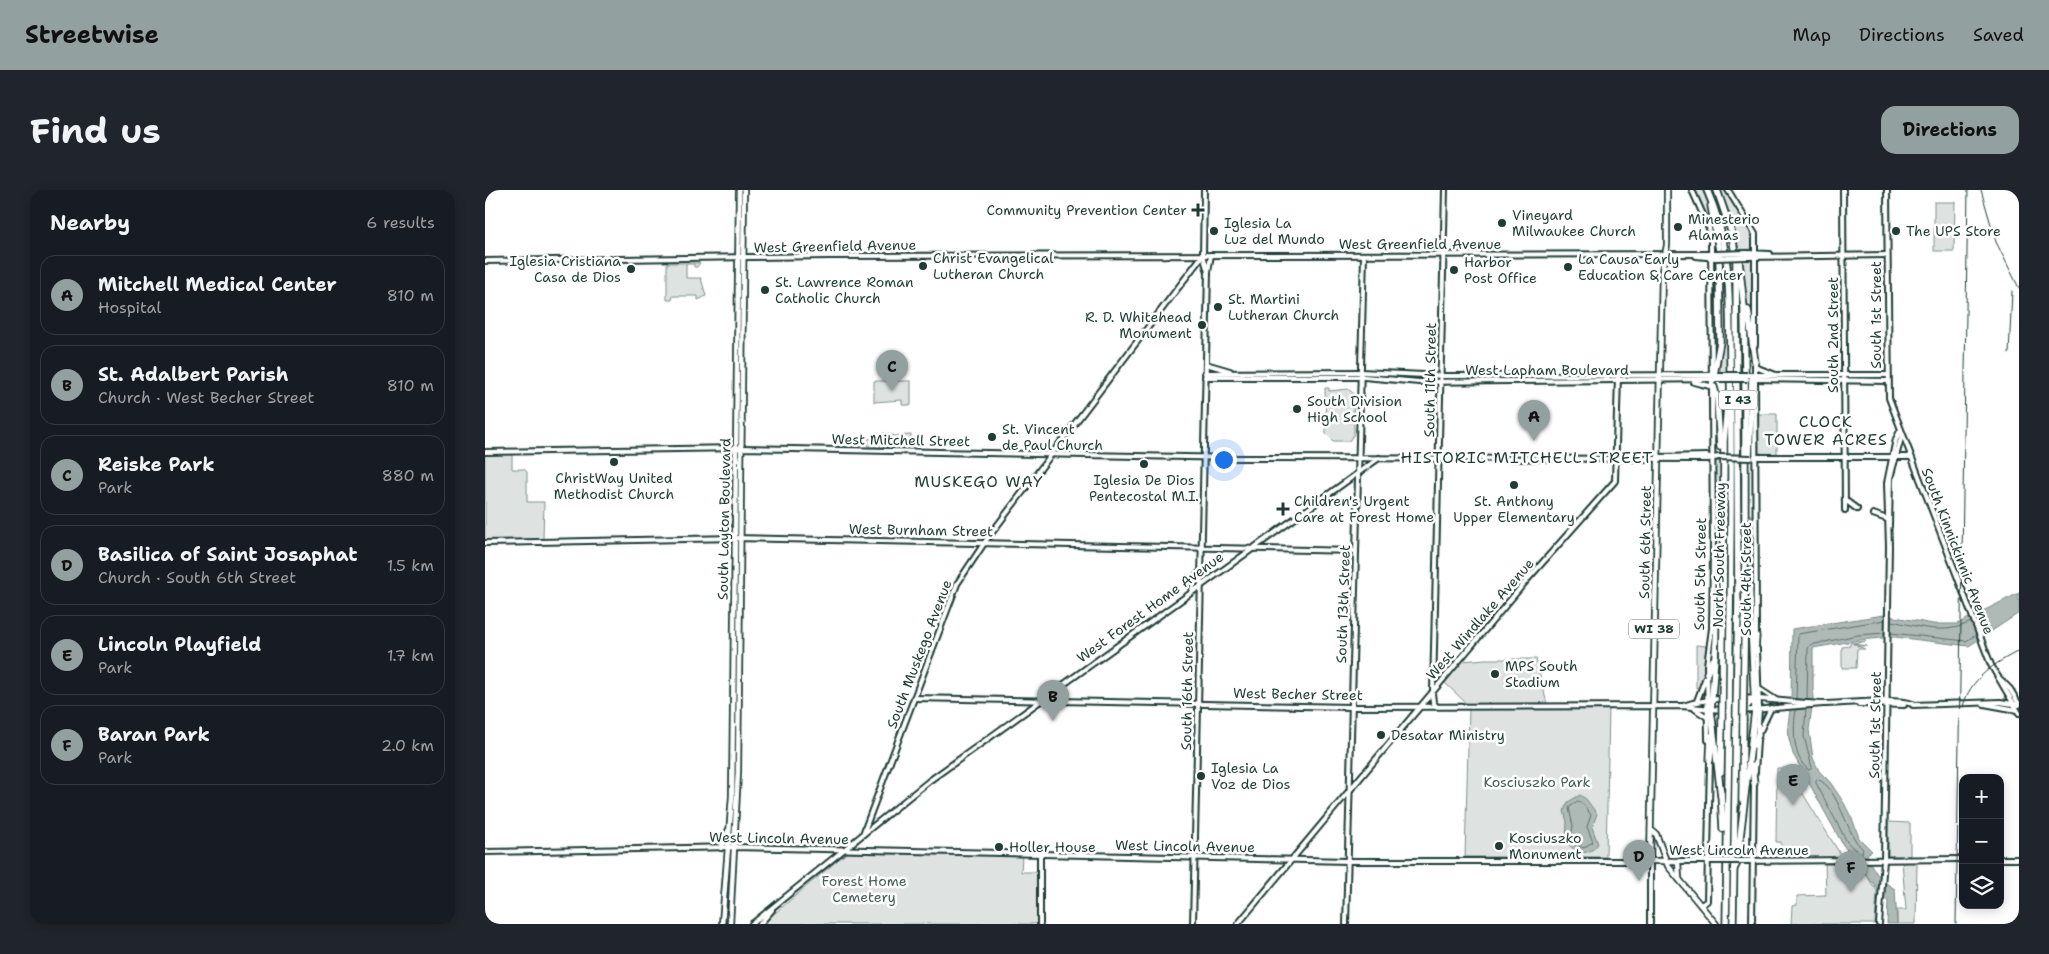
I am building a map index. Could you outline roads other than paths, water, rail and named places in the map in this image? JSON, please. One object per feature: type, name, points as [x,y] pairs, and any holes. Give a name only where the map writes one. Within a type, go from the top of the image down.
[{"type":"highway","name":"North-South Freeway","points":[[1717,190],[1732,234],[1736,262],[1738,601],[1726,866],[1726,924]]},
{"type":"highway","name":"North-South Freeway","points":[[1708,191],[1721,222],[1728,262],[1732,438],[1733,924]]},
{"type":"highway","points":[[1708,191],[1719,250],[1720,342],[1716,377]]},
{"type":"highway","points":[[1722,201],[1737,240],[1744,308],[1747,494]]},
{"type":"highway","points":[[1740,266],[1755,365]]},
{"type":"highway","points":[[1721,796],[1724,441],[1730,363]]},
{"type":"highway","points":[[1742,820],[1747,592],[1746,516],[1751,377]]},
{"type":"highway","points":[[1713,386],[1718,410],[1724,499]]},
{"type":"highway","points":[[1710,760],[1709,699],[1715,656],[1724,552]]},
{"type":"highway","points":[[1734,869],[1737,863],[1757,710],[1747,592]]},
{"type":"highway","points":[[1712,628],[1715,647]]},
{"type":"highway","points":[[1753,666],[1756,636]]},
{"type":"highway","points":[[1707,673],[1715,656]]},
{"type":"highway","points":[[1726,866],[1721,796],[1710,716],[1718,702],[1727,697]]},
{"type":"highway","points":[[1738,711],[1757,698]]},
{"type":"highway","points":[[1754,783],[1750,759],[1758,735]]},
{"type":"main road","name":"South Layton Boulevard","points":[[739,190],[741,258]]},
{"type":"main road","name":"South Layton Boulevard","points":[[731,848],[738,772],[738,538],[741,258],[744,190]]},
{"type":"main road","name":"South 6th Street","points":[[1651,861],[1657,458],[1667,190]]},
{"type":"main road","name":"South Layton Boulevard","points":[[731,848],[729,828],[732,796],[738,538]]},
{"type":"main road","points":[[721,848],[729,828]]},
{"type":"main road","points":[[1651,830],[1657,834],[1666,861],[1716,924]]},
{"type":"main road","points":[[731,848],[732,923]]},
{"type":"main road","points":[[722,924],[731,848]]},
{"type":"main road","name":"West Lincoln Avenue","points":[[1651,861],[1679,861]]},
{"type":"main road","points":[[1679,861],[1679,879]]},
{"type":"street","points":[[1203,190],[1203,255],[1207,272]]},
{"type":"street","name":"South 11th Street","points":[[1432,692],[1445,190]]},
{"type":"street","name":"South 5th Street","points":[[1692,190],[1711,234],[1714,256],[1716,377],[1713,386],[1712,628],[1707,673],[1709,699]]},
{"type":"street","name":"South 4th Street","points":[[1728,190],[1755,234],[1755,365],[1751,377],[1757,458],[1756,636],[1759,690],[1757,698]]},
{"type":"street","name":"South 2nd Street","points":[[1843,190],[1845,510]]},
{"type":"street","name":"South 1st Street","points":[[1887,190],[1888,381],[1889,398],[1901,433],[1887,483],[1887,519],[1889,526]]},
{"type":"street","name":"West Greenfield Avenue","points":[[485,260],[1203,255],[1887,255]]},
{"type":"street","name":"South Muskego Avenue","points":[[863,834],[957,584],[984,542],[1203,255]]},
{"type":"street","name":"South 13th Street","points":[[1346,924],[1364,255]]},
{"type":"street","points":[[1207,272],[1211,256]]},
{"type":"street","name":"South 16th Street","points":[[1193,924],[1207,272]]},
{"type":"street","points":[[1206,364],[1232,372]]},
{"type":"street","points":[[1755,365],[1778,376]]},
{"type":"street","name":"West Lapham Boulevard","points":[[1205,375],[1232,372],[1361,372],[1441,376],[1618,376],[1689,380],[1716,377]]},
{"type":"street","name":"West Lapham Boulevard","points":[[1205,375],[1360,377],[1441,382],[1618,381],[1716,377],[1888,375]]},
{"type":"street","points":[[1616,458],[1618,376]]},
{"type":"street","name":"West Lapham Boulevard","points":[[1751,377],[1888,381]]},
{"type":"street","points":[[1689,380],[1713,386]]},
{"type":"street","name":"South Kinnickinnic Avenue","points":[[1901,433],[1981,641],[2005,691],[2013,704],[2019,709]]},
{"type":"street","name":"West Mitchell Street","points":[[485,452],[739,448],[1204,458],[1712,458]]},
{"type":"street","name":"South 1st Street","points":[[1879,924],[1884,860],[1890,478],[1894,457]]},
{"type":"street","points":[[1712,458],[1910,457]]},
{"type":"street","name":"West Forest Home Avenue","points":[[752,924],[772,910],[929,781],[1192,590],[1379,458]]},
{"type":"street","name":"West Windlake Avenue","points":[[1238,924],[1420,706],[1574,526],[1615,481],[1616,458]]},
{"type":"street","points":[[1845,500],[1857,509]]},
{"type":"street","points":[[1873,514],[1887,519]]},
{"type":"street","name":"West Burnham Street","points":[[485,543],[738,538],[1356,551]]},
{"type":"street","points":[[1192,590],[1201,571]]},
{"type":"street","points":[[1697,701],[1707,673]]},
{"type":"street","name":"South Kinnickinnic Avenue","points":[[1998,677],[2010,689],[2019,709]]},
{"type":"street","points":[[1754,681],[1759,690],[1781,702]]},
{"type":"street","points":[[2010,689],[2019,695]]},
{"type":"street","points":[[2000,702],[2004,699],[2005,691]]},
{"type":"street","points":[[1432,692],[1433,704],[1438,706]]},
{"type":"street","name":"West Becher Street","points":[[1682,706],[1697,701],[1727,697],[1757,698],[1787,704]]},
{"type":"street","name":"West Becher Street","points":[[914,698],[1351,706],[1682,706],[1693,708],[1710,716],[1787,704],[1984,704]]},
{"type":"street","points":[[1984,704],[2000,702],[2013,704]]},
{"type":"street","points":[[1984,704],[2019,709]]},
{"type":"street","points":[[1758,735],[1767,713],[1773,707]]},
{"type":"street","points":[[1752,924],[1754,783],[1758,735],[1757,710]]},
{"type":"street","points":[[1701,905],[1707,901],[1710,760]]},
{"type":"street","points":[[868,818],[871,823],[876,824]]},
{"type":"street","name":"West Lincoln Avenue","points":[[485,852],[731,848],[1347,861],[1651,861]]},
{"type":"street","points":[[1039,924],[1041,854]]},
{"type":"street","name":"West Lincoln Avenue","points":[[1679,861],[1959,859]]},
{"type":"street","points":[[2004,859],[2019,859]]},
{"type":"street","name":"South 6th Street","points":[[1650,924],[1651,861]]},
{"type":"street","name":"West Forest Home Avenue","points":[[760,924],[772,910]]},
{"type":"water","points":[[2019,593],[2019,613],[1969,646],[1895,637],[1859,640],[1813,648],[1813,698],[1809,730],[1813,758],[1819,771],[1830,782],[1844,803],[1859,838],[1872,851],[1867,854],[1874,870],[1881,879],[1895,889],[1897,924],[1887,924],[1888,902],[1843,845],[1793,754],[1788,724],[1791,704],[1792,629],[1884,615],[1933,624],[1957,624]]},
{"type":"water","points":[[1580,795],[1586,799],[1597,814],[1592,827],[1598,844],[1590,851],[1585,852],[1577,851],[1566,840],[1567,822],[1564,811],[1568,802]]},
{"type":"railway","points":[[1956,924],[1968,190]]},
{"type":"railway","points":[[1981,190],[1996,242],[2019,288]]},
{"type":"railway","points":[[2009,354],[2012,291]]},
{"type":"railway","points":[[1963,707],[1966,697],[1977,680],[1992,667],[2019,651]]},
{"type":"place","name":"Community Prevention Center","points":[[1198,210]]},
{"type":"place","name":"Vineyard Milwaukee Church","points":[[1502,223]]},
{"type":"place","name":"Minesterio Alamas","points":[[1678,227]]},
{"type":"place","name":"Iglesia La Luz del Mundo","points":[[1214,231]]},
{"type":"place","name":"The UPS Store","points":[[1896,231]]},
{"type":"place","name":"Christ Evangelical Lutheran Church","points":[[923,266]]},
{"type":"place","name":"La Causa Early Education & Care Center","points":[[1568,267]]},
{"type":"place","name":"Iglesia Cristiana Casa de Dios","points":[[631,269]]},
{"type":"place","name":"Harbor Post Office","points":[[1454,270]]},
{"type":"place","name":"St. Lawrence Roman Catholic Church","points":[[765,290]]},
{"type":"place","name":"St. Martini Lutheran Church","points":[[1218,307]]},
{"type":"place","name":"R. D. Whitehead Monument","points":[[1202,325]]},
{"type":"place","name":"Reiske Park","points":[[892,391]]},
{"type":"place","name":"South Division High School","points":[[1297,409]]},
{"type":"place","name":"St. Vincent de Paul Church","points":[[992,437]]},
{"type":"place","name":"Mitchell Medical Center","points":[[1534,441]]},
{"type":"place","name":"ChristWay United Methodist Church","points":[[614,462]]},
{"type":"place","name":"Iglesia De Dios Pentecostal M.I.","points":[[1144,464]]},
{"type":"place","name":"St. Anthony Upper Elementary","points":[[1514,485]]},
{"type":"place","name":"Children's Urgent Care at Forest Home","points":[[1283,509]]},
{"type":"place","name":"MPS South Stadium","points":[[1495,674]]},
{"type":"place","name":"St. Adalbert Parish","points":[[1053,721]]},
{"type":"place","name":"Desatar Ministry","points":[[1381,735]]},
{"type":"place","name":"Iglesia La Voz de Dios","points":[[1201,776]]},
{"type":"place","name":"Lincoln Playfield","points":[[1793,805]]},
{"type":"place","name":"Kosciuszko Monument","points":[[1499,846]]},
{"type":"place","name":"Holler House","points":[[999,847]]},
{"type":"place","name":"Basilica of Saint Josaphat","points":[[1639,881]]},
{"type":"place","name":"Baran Park","points":[[1851,892]]},
{"type":"district","name":"CLOCK TOWER ACRES","points":[[1826,430]]},
{"type":"district","name":"HISTORIC MITCHELL STREET","points":[[1527,457]]},
{"type":"district","name":"MUSKEGO WAY","points":[[979,481]]},
{"type":"park label","name":"Kosciuszko Park","points":[[1537,782]]},
{"type":"park label","name":"Forest Home Cemetery","points":[[864,890]]}]
